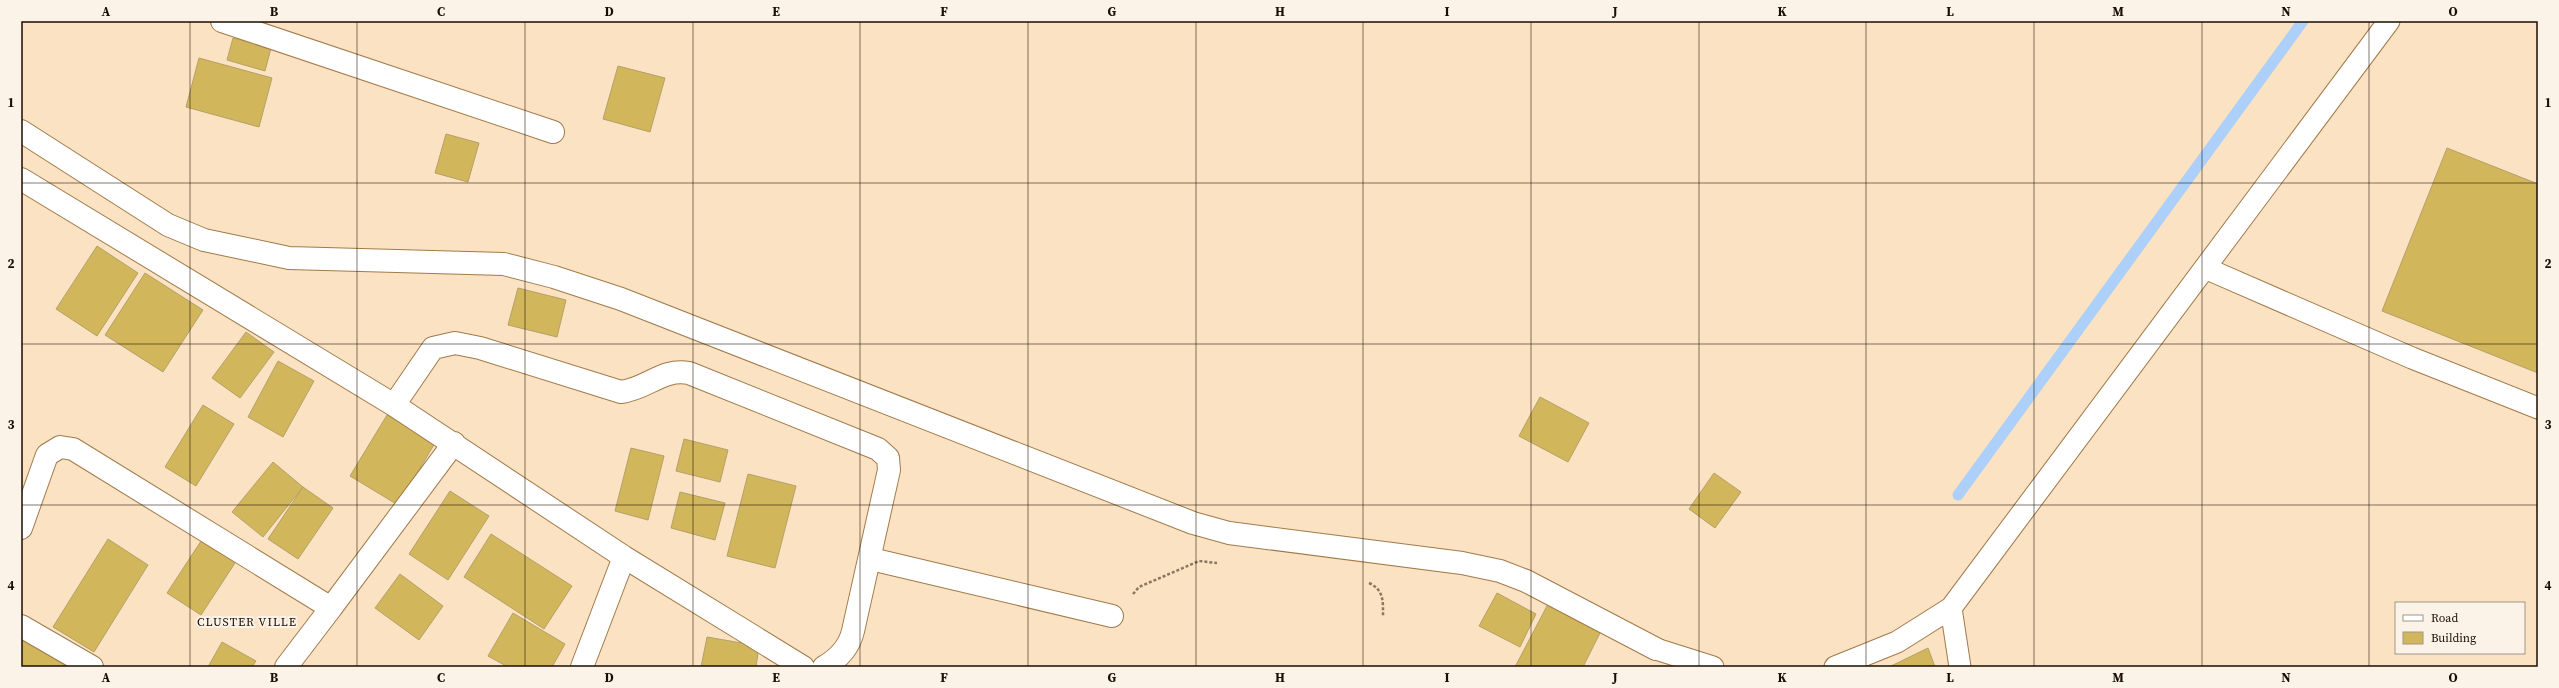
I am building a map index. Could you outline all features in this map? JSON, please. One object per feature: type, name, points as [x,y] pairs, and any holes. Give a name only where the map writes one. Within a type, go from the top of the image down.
[{"type":"street","points":[[222,21],[553,132]]},
{"type":"street","points":[[21,131],[168,225],[204,240],[289,258],[504,264],[554,277],[621,299],[1193,523],[1229,533],[1462,563],[1500,571],[1526,581],[1656,649]]},
{"type":"street","points":[[21,179],[394,404],[624,557],[803,667]]},
{"type":"street","points":[[394,404],[433,348],[455,343],[480,348],[621,392],[635,391],[665,374],[678,371],[688,373],[878,449],[888,458],[889,470],[871,558],[851,642],[834,661],[824,667]]},
{"type":"street","points":[[286,667],[454,444]]},
{"type":"street","points":[[21,528],[47,455],[60,447],[73,449],[331,608]]},
{"type":"street","points":[[582,667],[624,557]]},
{"type":"street","points":[[871,558],[1112,616]]},
{"type":"street","points":[[21,626],[92,667]]},
{"type":"lane","points":[[1835,667],[1897,642],[1951,608],[2389,21]]},
{"type":"lane","points":[[2205,268],[2412,358],[2538,408]]},
{"type":"lane","points":[[1951,608],[1960,667]]},
{"type":"lane","points":[[1656,649],[1690,665],[1713,667]]},
{"type":"path","points":[[1112,616],[1139,587],[1199,561],[1222,564]]},
{"type":"path","points":[[1361,580],[1375,586],[1383,596],[1383,616]]},
{"type":"building","points":[[233,38],[271,48],[265,71],[227,60]]},
{"type":"building","points":[[199,58],[272,78],[259,127],[186,107]]},
{"type":"building","points":[[618,66],[665,78],[650,132],[603,119]]},
{"type":"building","points":[[446,134],[479,143],[468,182],[435,173]]},
{"type":"building","points":[[2447,148],[2538,184],[2538,373],[2382,311]]},
{"type":"building","points":[[97,246],[138,273],[97,336],[56,309]]},
{"type":"building","points":[[145,273],[203,310],[163,372],[105,335]]},
{"type":"building","points":[[518,288],[566,300],[557,337],[508,325]]},
{"type":"building","points":[[246,332],[274,352],[240,398],[212,378]]},
{"type":"building","points":[[278,361],[314,381],[283,437],[248,417]]},
{"type":"building","points":[[1540,397],[1589,423],[1568,462],[1519,436]]},
{"type":"building","points":[[203,405],[234,424],[196,486],[165,467]]},
{"type":"building","points":[[387,415],[435,443],[398,505],[350,476]]},
{"type":"building","points":[[684,439],[728,450],[720,482],[676,471]]},
{"type":"building","points":[[631,448],[664,456],[648,520],[615,511]]},
{"type":"building","points":[[273,462],[303,487],[263,537],[232,512]]},
{"type":"building","points":[[1714,473],[1741,492],[1715,528],[1689,509]]},
{"type":"building","points":[[748,474],[796,486],[775,568],[727,556]]},
{"type":"building","points":[[303,487],[333,508],[298,559],[268,539]]},
{"type":"building","points":[[450,491],[489,516],[448,580],[409,554]]},
{"type":"building","points":[[680,492],[725,503],[715,540],[671,528]]},
{"type":"building","points":[[491,534],[572,586],[544,629],[464,577]]},
{"type":"building","points":[[203,538],[237,560],[201,615],[167,593]]},
{"type":"building","points":[[108,539],[148,565],[94,652],[53,627]]},
{"type":"building","points":[[400,574],[443,606],[419,640],[375,608]]},
{"type":"building","points":[[1497,593],[1536,614],[1520,647],[1479,626]]},
{"type":"building","points":[[1548,604],[1601,631],[1583,667],[1515,667]]},
{"type":"building","points":[[513,613],[565,644],[552,667],[508,667],[488,656]]},
{"type":"building","points":[[21,637],[67,667],[21,667]]},
{"type":"building","points":[[707,637],[759,646],[756,667],[701,667]]},
{"type":"building","points":[[222,642],[256,661],[252,667],[208,667]]},
{"type":"building","points":[[1928,648],[1935,667],[1889,667]]},
{"type":"waterway","points":[[1958,495],[2303,21]]},
{"type":"district","name":"CLUSTER VILLE","points":[[247,622]]}]
